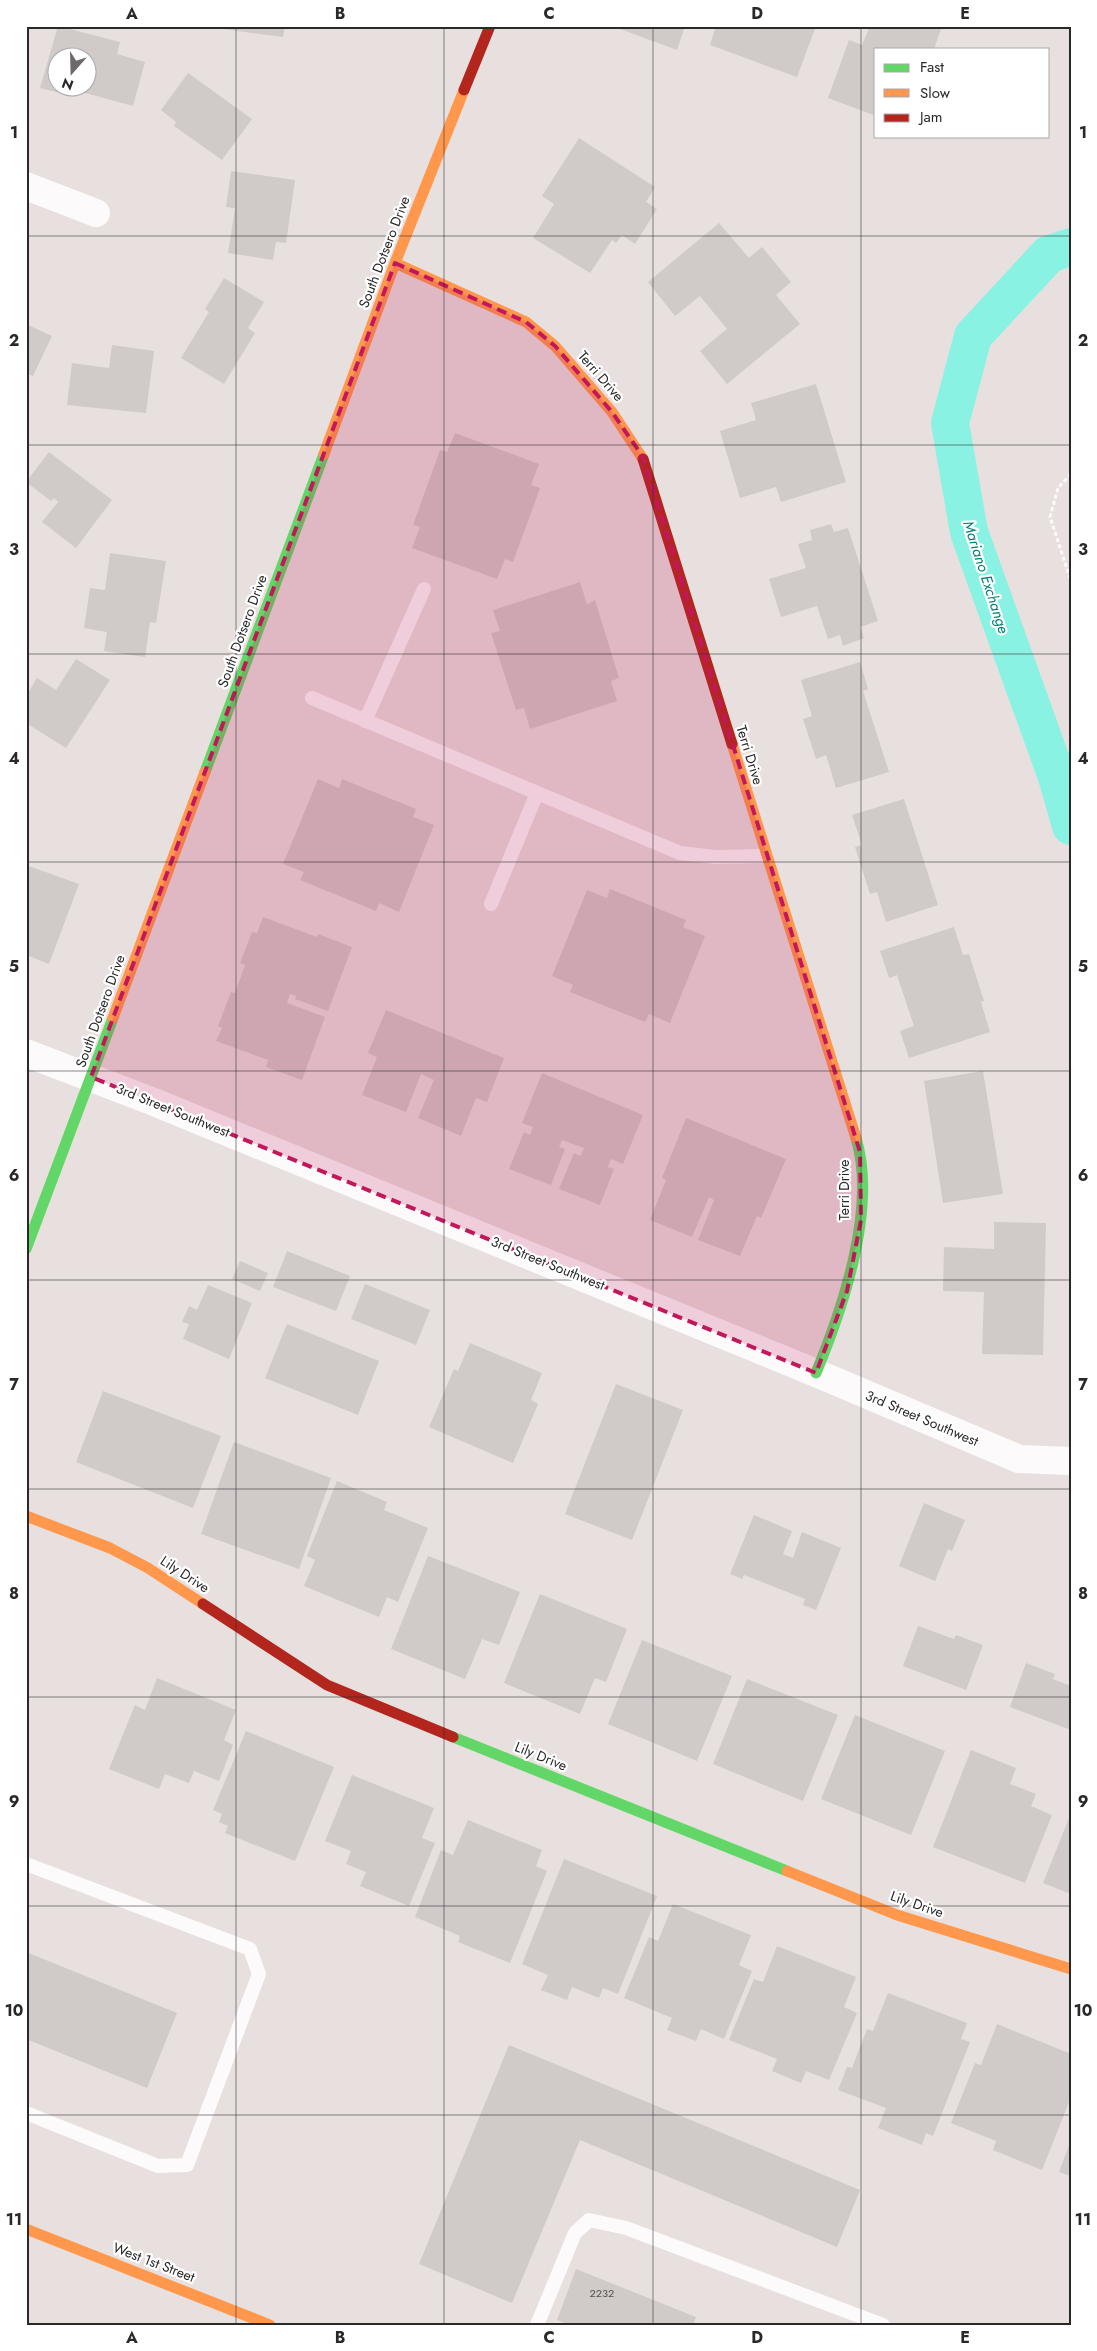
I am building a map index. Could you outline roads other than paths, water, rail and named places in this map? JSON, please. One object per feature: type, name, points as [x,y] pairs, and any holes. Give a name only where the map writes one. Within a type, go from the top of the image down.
[{"type":"street","name":"South Dotsero Drive","points":[[26,1249],[92,1077],[395,263],[490,26]]},
{"type":"street","points":[[26,186],[96,212]]},
{"type":"street","name":"Terri Drive","points":[[395,263],[526,322],[555,346],[587,382],[612,412],[643,457],[766,856],[860,1152],[861,1220],[847,1291],[836,1325],[816,1373]]},
{"type":"street","name":"3rd Street Southwest","points":[[26,1053],[92,1077],[1019,1458],[1071,1461]]},
{"type":"street","name":"Lily Drive","points":[[26,1516],[110,1548],[148,1568],[327,1685],[353,1697],[897,1915],[1071,1969]]},
{"type":"street","name":"West 1st Street","points":[[26,2229],[270,2325]]},
{"type":"lane","points":[[365,720],[424,589]]},
{"type":"lane","points":[[312,698],[680,853],[716,857],[766,856]]},
{"type":"lane","points":[[491,904],[537,793]]},
{"type":"lane","points":[[26,1864],[250,1949],[259,1974],[187,2165],[158,2166],[26,2114]]},
{"type":"lane","points":[[537,2325],[575,2234],[589,2220],[626,2228],[884,2325]]},
{"type":"waterway","name":"Mariano Exchange","points":[[1071,247],[1049,254],[973,336],[950,423],[969,532],[1057,777],[1071,826]]}]
